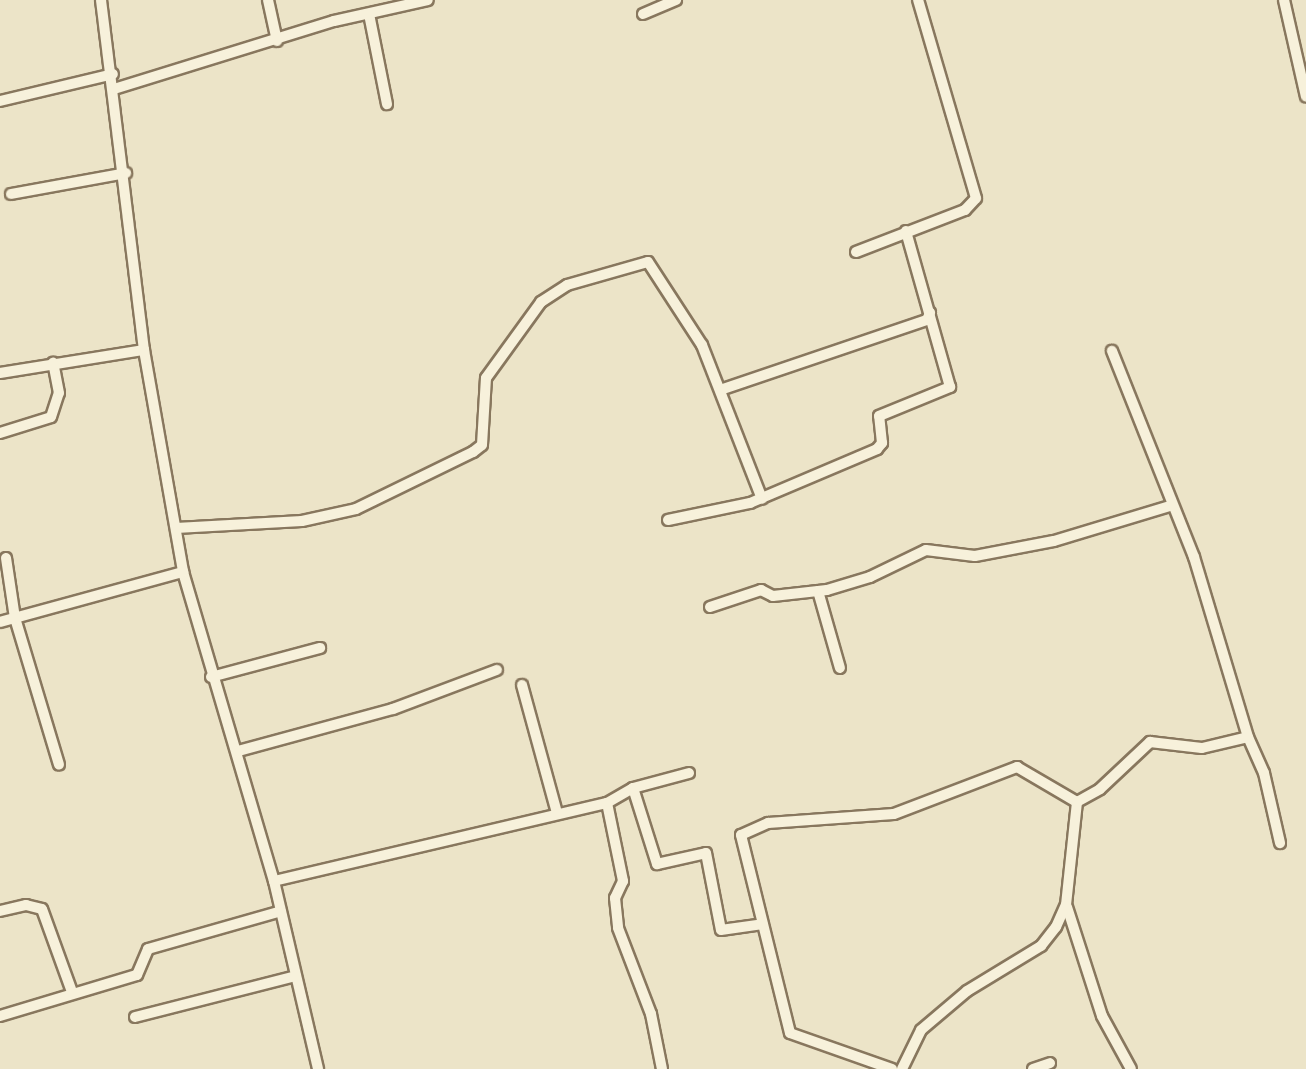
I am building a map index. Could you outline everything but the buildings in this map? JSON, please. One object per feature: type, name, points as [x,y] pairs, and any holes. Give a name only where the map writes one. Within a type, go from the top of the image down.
[{"type":"street","points":[[101,0],[126,173],[144,350],[183,572],[211,677],[238,751],[274,881],[318,1069]]},
{"type":"street","points":[[268,0],[277,41]]},
{"type":"street","points":[[114,89],[369,14],[428,0]]},
{"type":"street","points":[[643,14],[676,0]]},
{"type":"street","points":[[856,252],[971,207],[976,198],[918,0]]},
{"type":"street","points":[[1284,0],[1306,97]]},
{"type":"street","points":[[369,14],[387,104]]},
{"type":"street","points":[[0,101],[113,74]]},
{"type":"street","points":[[11,194],[126,173]]},
{"type":"street","points":[[668,520],[762,499],[877,449],[882,443],[879,416],[950,387],[906,231]]},
{"type":"street","points":[[176,528],[302,521],[356,509],[473,452],[482,445],[488,373],[541,302],[567,285],[640,263],[655,267],[723,389],[762,499]]},
{"type":"street","points":[[723,389],[930,318]]},
{"type":"street","points":[[0,373],[144,350]]},
{"type":"street","points":[[1112,351],[1170,506],[1194,557],[1248,737],[1261,763],[1280,843]]},
{"type":"street","points":[[0,433],[51,417],[59,393],[53,363]]},
{"type":"street","points":[[710,607],[761,590],[773,596],[818,591],[870,577],[926,550],[975,556],[1170,506]]},
{"type":"street","points":[[6,558],[15,618],[59,765]]},
{"type":"street","points":[[0,622],[183,572]]},
{"type":"street","points":[[818,591],[840,668]]},
{"type":"street","points":[[211,677],[320,648]]},
{"type":"street","points":[[238,751],[393,709],[497,670]]},
{"type":"street","points":[[522,685],[557,813]]},
{"type":"street","points":[[1077,802],[1100,789],[1150,742],[1202,748],[1248,737]]},
{"type":"street","points":[[892,1069],[790,1033],[741,835],[768,823],[894,814],[1017,767],[1077,802]]},
{"type":"street","points":[[274,881],[607,803],[633,788],[689,773]]},
{"type":"street","points":[[633,788],[657,864],[706,853],[721,930],[763,924]]},
{"type":"street","points":[[1077,802],[1066,905],[1102,1016],[1131,1069]]},
{"type":"street","points":[[607,803],[623,881],[615,898],[618,928],[651,1014],[662,1069]]},
{"type":"street","points":[[0,911],[26,905],[42,909],[72,992]]},
{"type":"street","points":[[902,1069],[921,1030],[967,991],[1041,946],[1066,905]]},
{"type":"street","points":[[0,1016],[137,975],[148,949],[281,911]]},
{"type":"street","points":[[135,1017],[296,976]]},
{"type":"street","points":[[1033,1069],[1050,1063]]}]
